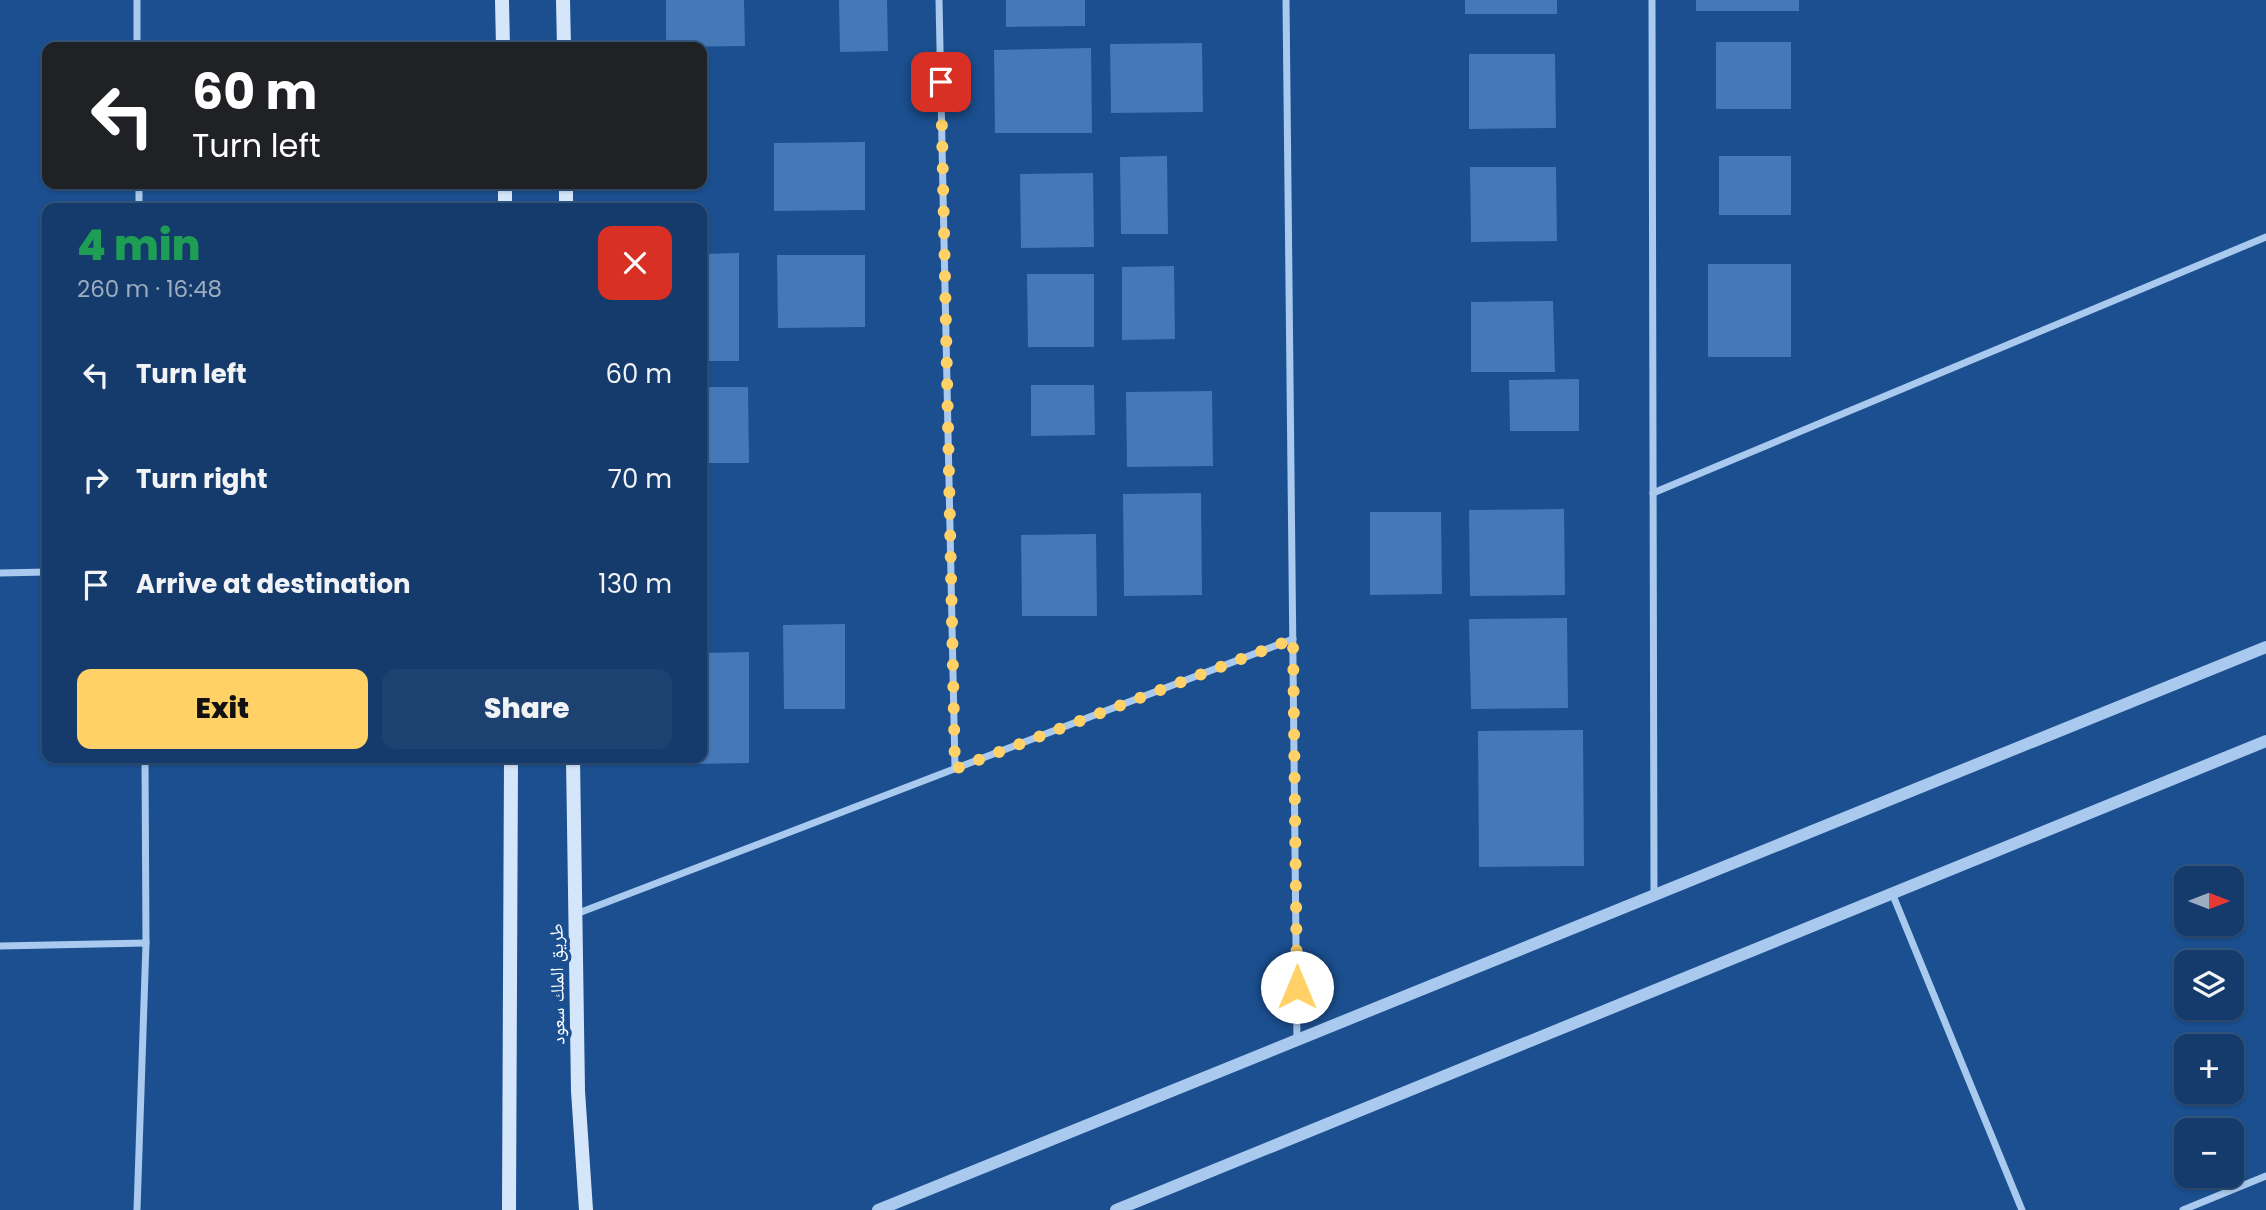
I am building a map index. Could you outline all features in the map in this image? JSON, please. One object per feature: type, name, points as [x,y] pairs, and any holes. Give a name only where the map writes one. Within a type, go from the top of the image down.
[{"type":"main road","points":[[502,0],[503,42]]},
{"type":"main road","points":[[563,0],[564,42]]},
{"type":"main road","points":[[509,1210],[511,763]]},
{"type":"main road","name":"طريق الملك سعود","points":[[573,763],[578,1091],[586,1210]]},
{"type":"street","points":[[137,0],[137,42]]},
{"type":"street","points":[[939,0],[955,769]]},
{"type":"street","points":[[1286,0],[1297,1040]]},
{"type":"street","points":[[1652,0],[1654,895]]},
{"type":"street","points":[[1653,493],[2266,237]]},
{"type":"street","points":[[0,573],[42,572]]},
{"type":"street","points":[[576,914],[1293,639]]},
{"type":"street","points":[[878,1210],[2266,647]]},
{"type":"street","points":[[1116,1210],[2266,741]]},
{"type":"street","points":[[137,1210],[146,943],[145,763]]},
{"type":"street","points":[[1892,893],[2022,1210]]},
{"type":"street","points":[[0,946],[146,943]]},
{"type":"street","points":[[2183,1210],[2266,1176]]},
{"type":"building","points":[[666,0],[744,0],[745,46],[707,46],[707,42],[666,42]]},
{"type":"building","points":[[839,0],[887,0],[888,51],[840,52]]},
{"type":"building","points":[[1006,0],[1085,0],[1085,26],[1006,27]]},
{"type":"building","points":[[1465,0],[1557,0],[1557,14],[1465,14]]},
{"type":"building","points":[[1696,0],[1799,0],[1799,11],[1696,11]]},
{"type":"building","points":[[1716,42],[1791,42],[1791,109],[1716,109]]},
{"type":"building","points":[[1202,43],[1203,112],[1111,113],[1110,44]]},
{"type":"building","points":[[1091,48],[1092,133],[995,133],[994,50]]},
{"type":"building","points":[[1469,54],[1555,54],[1556,128],[1469,129]]},
{"type":"building","points":[[865,142],[865,210],[774,211],[774,143]]},
{"type":"building","points":[[1167,156],[1168,234],[1121,234],[1120,157]]},
{"type":"building","points":[[1719,156],[1791,156],[1791,215],[1719,215]]},
{"type":"building","points":[[1470,167],[1556,167],[1557,241],[1471,242]]},
{"type":"building","points":[[1093,173],[1094,247],[1021,248],[1020,174]]},
{"type":"building","points":[[739,253],[739,361],[707,361],[707,254]]},
{"type":"building","points":[[777,255],[865,255],[865,327],[778,328]]},
{"type":"building","points":[[1708,264],[1791,264],[1791,357],[1708,357]]},
{"type":"building","points":[[1174,266],[1175,339],[1122,340],[1122,267]]},
{"type":"building","points":[[1027,274],[1094,274],[1094,347],[1028,347]]},
{"type":"building","points":[[1553,301],[1555,372],[1471,372],[1471,302]]},
{"type":"building","points":[[1579,379],[1579,431],[1510,431],[1509,380]]},
{"type":"building","points":[[1031,385],[1094,385],[1095,435],[1031,436]]},
{"type":"building","points":[[707,387],[748,387],[749,463],[707,463]]},
{"type":"building","points":[[1212,391],[1213,466],[1127,467],[1126,392]]},
{"type":"building","points":[[1201,493],[1202,595],[1124,596],[1123,494]]},
{"type":"building","points":[[1564,509],[1565,595],[1470,596],[1469,510]]},
{"type":"building","points":[[1370,512],[1441,512],[1442,594],[1370,595]]},
{"type":"building","points":[[1096,534],[1097,616],[1022,616],[1021,535]]},
{"type":"building","points":[[1567,618],[1568,708],[1471,709],[1469,619]]},
{"type":"building","points":[[845,624],[845,709],[784,709],[783,625]]},
{"type":"building","points":[[749,652],[749,763],[688,764],[707,763],[707,653]]},
{"type":"building","points":[[1583,730],[1584,866],[1479,867],[1478,731]]},
{"type":"route","points":[[941,82],[955,769],[1293,639],[1297,987]]}]
